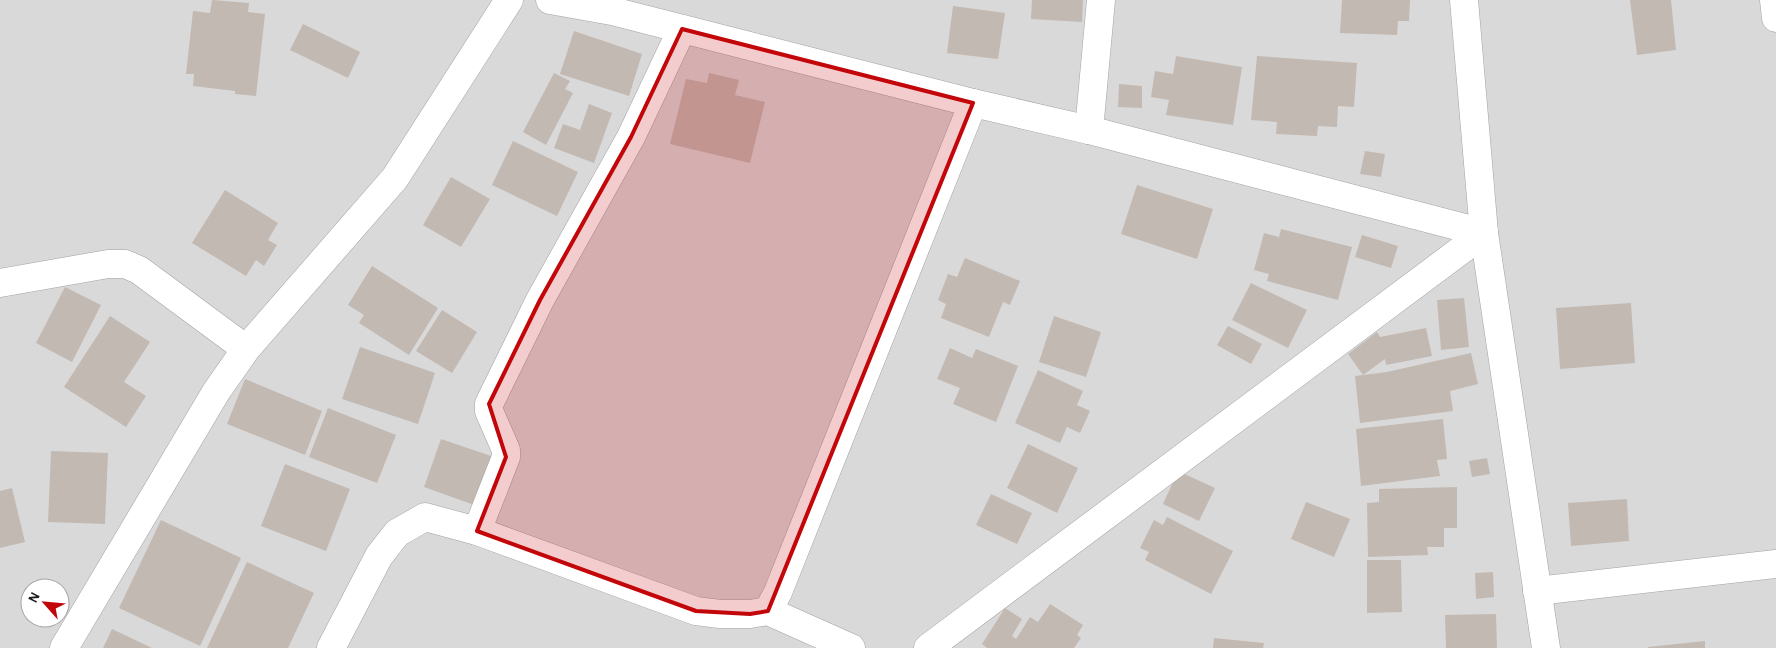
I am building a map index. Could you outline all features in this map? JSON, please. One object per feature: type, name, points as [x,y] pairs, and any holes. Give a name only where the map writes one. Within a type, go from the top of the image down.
[{"type":"street","points":[[64,648],[216,392],[246,349],[395,178],[509,0]]},
{"type":"street","points":[[550,0],[614,5],[682,29],[973,104],[1089,130],[1484,233]]},
{"type":"street","points":[[1089,130],[1101,0]]},
{"type":"street","points":[[1464,0],[1484,233],[1546,648]]},
{"type":"street","points":[[1774,0],[1776,18]]},
{"type":"street","points":[[477,532],[506,457],[506,450],[489,411],[489,404],[540,300],[631,137],[682,29]]},
{"type":"street","points":[[768,611],[782,583],[973,104]]},
{"type":"street","points":[[928,648],[1484,233]]},
{"type":"street","points":[[0,283],[108,264],[125,264],[139,270],[246,349]]},
{"type":"street","points":[[331,648],[380,556],[397,533],[424,517],[477,532],[696,611],[720,614],[750,614],[768,611],[850,648]]},
{"type":"street","points":[[1537,591],[1776,564]]},
{"type":"highlighted area","points":[[682,29],[973,103],[768,611],[750,614],[696,611],[477,531],[506,457],[489,404],[540,300],[631,137]]},
{"type":"shaded area","points":[[0,0],[1776,0],[1776,648],[0,648]]},
{"type":"building","points":[[212,0],[249,3],[248,12],[265,14],[256,96],[235,94],[235,91],[193,86],[194,74],[186,74],[193,11],[210,13]]},
{"type":"building","points":[[1032,0],[1083,0],[1082,22],[1031,19]]},
{"type":"building","points":[[1342,0],[1410,0],[1409,21],[1398,21],[1397,35],[1340,33]]},
{"type":"building","points":[[1630,0],[1671,0],[1676,50],[1637,55]]},
{"type":"building","points":[[953,6],[1005,13],[998,59],[947,53]]},
{"type":"building","points":[[303,24],[360,52],[348,78],[290,50]]},
{"type":"building","points":[[574,31],[642,54],[629,96],[560,74]]},
{"type":"building","points":[[1176,56],[1242,67],[1233,125],[1166,115],[1169,100],[1151,97],[1155,71],[1173,74]]},
{"type":"building","points":[[1257,56],[1357,63],[1354,107],[1338,106],[1337,127],[1318,126],[1317,136],[1276,134],[1277,122],[1251,120]]},
{"type":"building","points":[[554,73],[570,81],[565,89],[573,93],[546,145],[523,132]]},
{"type":"building","points":[[709,73],[739,80],[735,95],[765,102],[750,163],[670,144],[686,79],[707,83]]},
{"type":"building","points":[[1119,84],[1142,86],[1142,108],[1118,107]]},
{"type":"building","points":[[589,104],[612,113],[594,163],[554,148],[563,124],[580,130]]},
{"type":"building","points":[[513,141],[578,172],[557,216],[492,185]]},
{"type":"building","points":[[1365,151],[1385,154],[1381,177],[1360,174]]},
{"type":"building","points":[[451,177],[490,199],[461,247],[423,225]]},
{"type":"building","points":[[1137,185],[1213,209],[1197,259],[1121,234]]},
{"type":"building","points":[[225,190],[278,223],[268,240],[277,245],[264,266],[256,260],[246,276],[192,243]]},
{"type":"building","points":[[1281,229],[1352,247],[1338,300],[1267,281],[1269,274],[1254,270],[1264,233],[1279,237]]},
{"type":"building","points":[[1362,235],[1398,246],[1391,268],[1355,257]]},
{"type":"building","points":[[965,258],[1020,281],[1010,305],[1003,302],[989,337],[941,318],[946,304],[938,300],[948,274],[957,277]]},
{"type":"building","points":[[372,266],[438,308],[409,355],[359,323],[364,315],[348,305]]},
{"type":"building","points":[[1251,283],[1307,310],[1288,348],[1232,320]]},
{"type":"building","points":[[65,287],[101,305],[72,362],[36,343]]},
{"type":"building","points":[[1464,298],[1469,347],[1441,350],[1437,300]]},
{"type":"building","points":[[1631,303],[1635,363],[1560,369],[1556,308]]},
{"type":"building","points":[[442,310],[477,332],[452,373],[416,351]]},
{"type":"building","points":[[110,316],[150,342],[124,382],[146,396],[126,427],[64,387]]},
{"type":"building","points":[[1054,316],[1101,332],[1086,377],[1039,362]]},
{"type":"building","points":[[1228,326],[1262,344],[1251,364],[1217,345]]},
{"type":"building","points":[[1426,328],[1432,356],[1386,365],[1385,359],[1363,375],[1348,354],[1377,332],[1380,337]]},
{"type":"building","points":[[360,347],[435,373],[418,424],[342,399]]},
{"type":"building","points":[[950,348],[972,358],[976,349],[1018,366],[996,422],[953,404],[960,388],[937,379]]},
{"type":"building","points":[[1471,353],[1478,384],[1450,391],[1453,411],[1360,423],[1355,376],[1387,372]]},
{"type":"building","points":[[1038,370],[1083,391],[1077,405],[1090,411],[1080,433],[1067,427],[1060,443],[1015,423]]},
{"type":"building","points":[[245,379],[322,411],[305,455],[227,424]]},
{"type":"building","points":[[328,408],[396,435],[377,483],[309,457]]},
{"type":"building","points":[[1443,419],[1447,459],[1437,460],[1440,476],[1361,486],[1356,429]]},
{"type":"building","points":[[441,439],[497,458],[480,507],[424,487]]},
{"type":"building","points":[[1028,444],[1078,468],[1057,513],[1007,488]]},
{"type":"building","points":[[51,451],[108,453],[105,524],[48,522]]},
{"type":"building","points":[[1487,458],[1490,474],[1472,477],[1469,461]]},
{"type":"building","points":[[285,464],[350,489],[326,551],[261,526]]},
{"type":"building","points":[[1178,471],[1215,488],[1199,521],[1163,504]]},
{"type":"building","points":[[1457,487],[1457,528],[1444,528],[1444,547],[1427,547],[1428,555],[1368,557],[1367,503],[1379,502],[1379,489]]},
{"type":"building","points":[[12,488],[25,542],[0,548],[0,491]]},
{"type":"building","points":[[991,494],[1032,513],[1017,544],[976,525]]},
{"type":"building","points":[[1627,499],[1629,541],[1571,546],[1568,503]]},
{"type":"building","points":[[1306,502],[1350,519],[1334,557],[1291,539]]},
{"type":"building","points":[[1167,517],[1233,551],[1211,594],[1145,560],[1149,552],[1140,548],[1154,520],[1163,525]]},
{"type":"building","points":[[161,520],[241,558],[200,646],[119,608]]},
{"type":"building","points":[[1367,560],[1401,560],[1402,612],[1367,613]]},
{"type":"building","points":[[247,562],[314,593],[288,648],[207,648]]},
{"type":"building","points":[[1493,572],[1494,597],[1476,599],[1475,573]]},
{"type":"building","points":[[1050,604],[1083,625],[1077,635],[1081,638],[1074,648],[987,648],[982,644],[1005,608],[1022,619],[1012,636],[1016,639],[1030,617],[1038,622]]},
{"type":"building","points":[[1496,614],[1497,648],[1446,648],[1445,615]]},
{"type":"building","points":[[112,629],[152,648],[103,648]]},
{"type":"building","points":[[1214,638],[1264,643],[1263,648],[1213,648]]},
{"type":"building","points":[[1705,641],[1705,648],[1648,648],[1648,647]]}]
